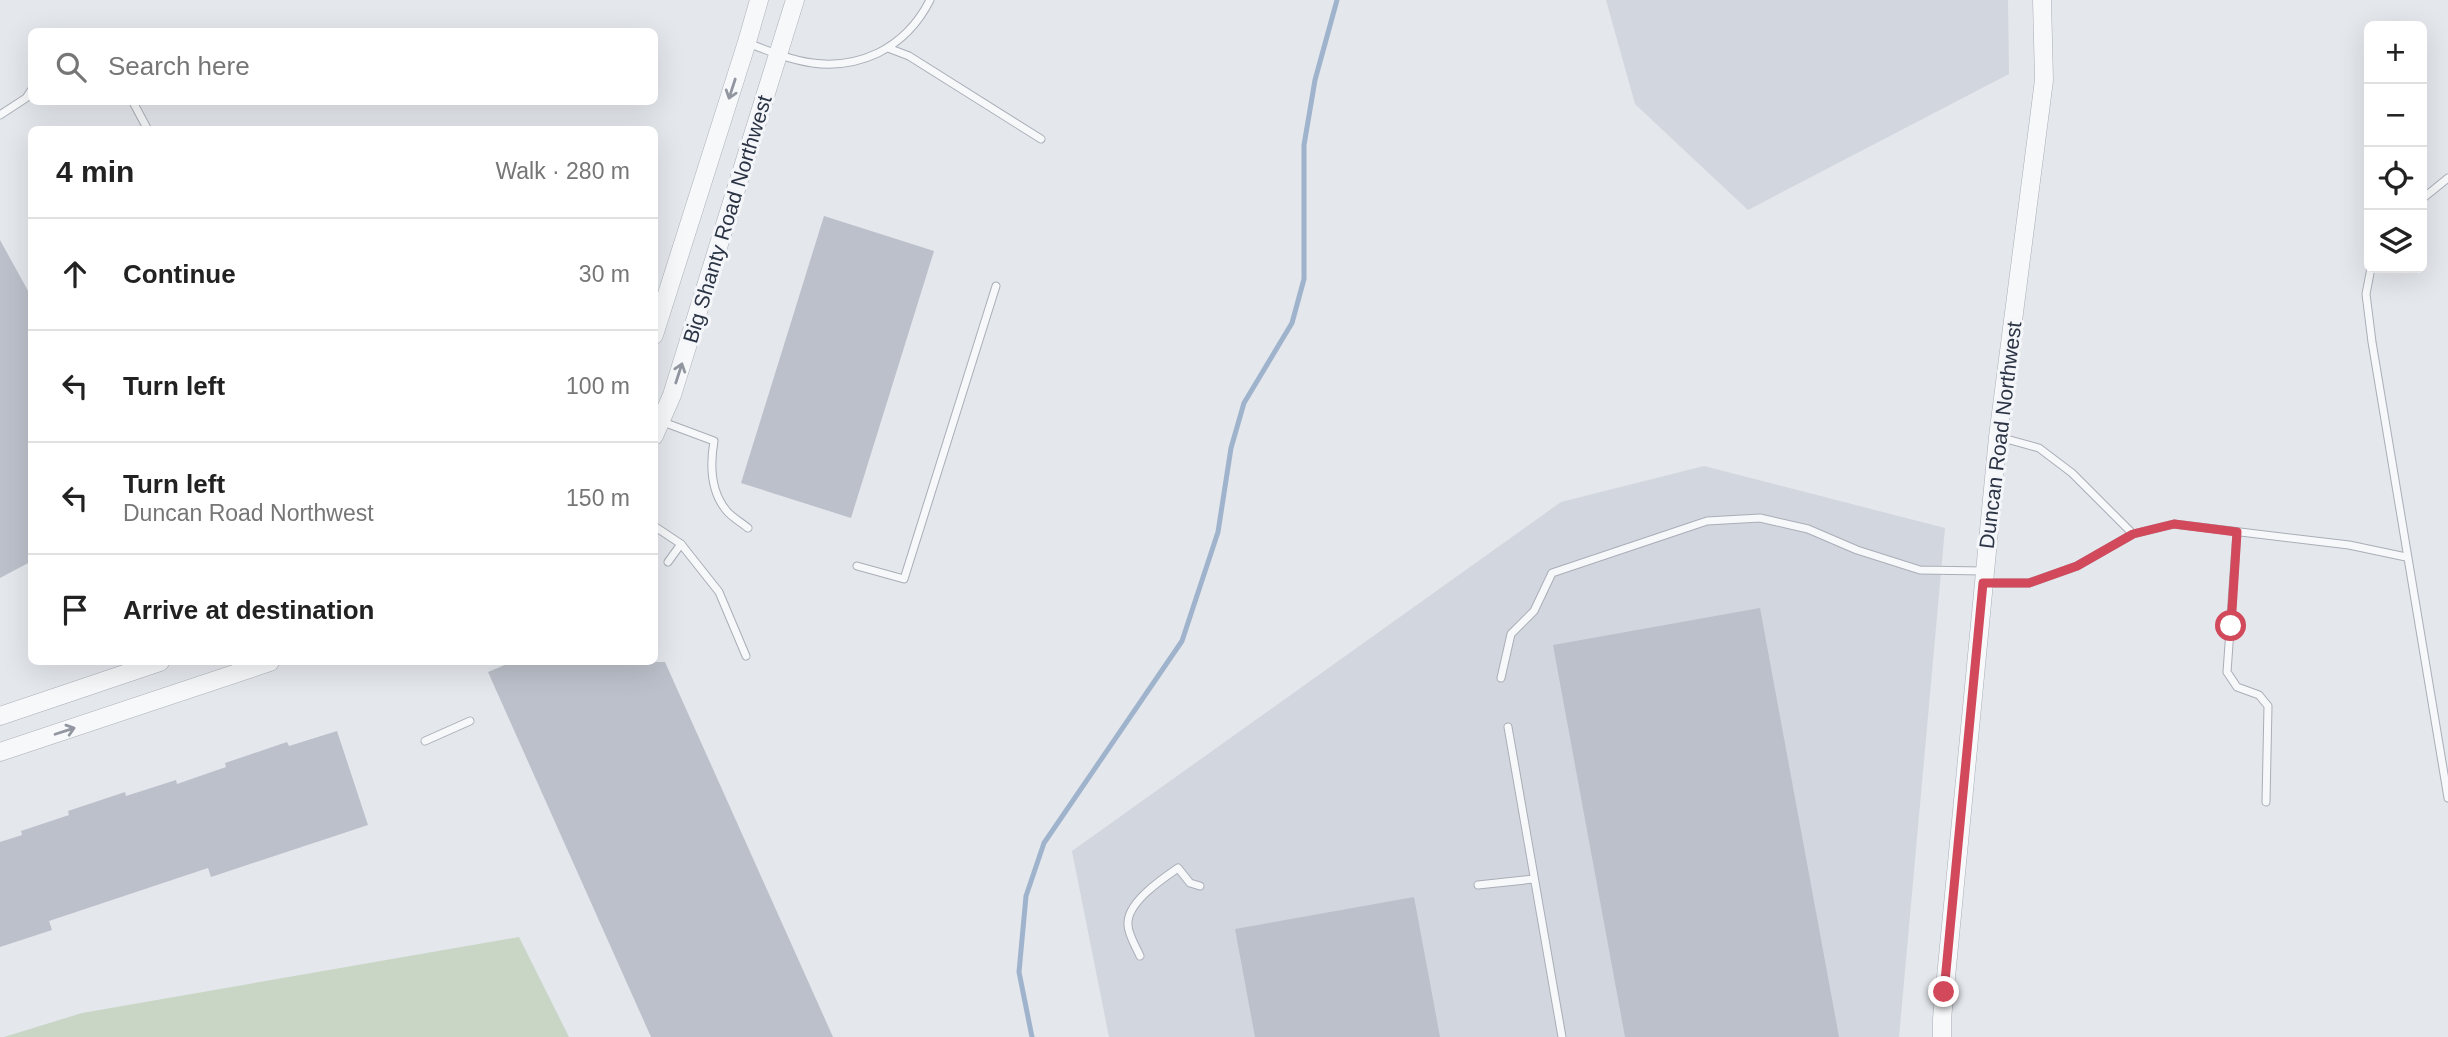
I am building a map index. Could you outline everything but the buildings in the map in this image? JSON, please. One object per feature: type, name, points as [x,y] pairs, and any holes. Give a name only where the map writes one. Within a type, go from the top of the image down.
[{"type":"street","name":"Big Shanty Road Northwest","points":[[658,322],[759,0]]},
{"type":"street","name":"Big Shanty Road Northwest","points":[[658,429],[795,0]]},
{"type":"street","name":"Duncan Road Northwest","points":[[1942,1037],[1944,992],[1998,437],[2043,80],[2042,0]]},
{"type":"street","points":[[0,716],[151,665]]},
{"type":"street","points":[[0,752],[261,665]]},
{"type":"lane","points":[[747,43],[805,62],[833,65],[860,61],[888,48],[910,31],[930,0]]},
{"type":"lane","points":[[888,48],[909,56],[1041,139]]},
{"type":"lane","points":[[0,115],[28,95]]},
{"type":"lane","points":[[135,105],[146,126]]},
{"type":"lane","points":[[2427,195],[2448,178]]},
{"type":"lane","points":[[2370,273],[2366,294],[2372,342],[2448,798]]},
{"type":"lane","points":[[857,566],[904,579],[996,286]]},
{"type":"lane","points":[[658,429],[714,441],[710,464],[714,484],[725,510],[748,528]]},
{"type":"lane","points":[[1998,437],[2039,448],[2072,473],[2133,534]]},
{"type":"lane","points":[[1501,678],[1511,634],[1534,611],[1552,573],[1707,521],[1760,518],[1808,529],[1857,550],[1920,570],[2029,583],[2077,566],[2133,534],[2174,524],[2349,545],[2406,557]]},
{"type":"lane","points":[[658,529],[681,544],[719,592],[746,656]]},
{"type":"lane","points":[[2237,532],[2227,672],[2238,687],[2259,695],[2268,706],[2266,803]]},
{"type":"lane","points":[[668,562],[681,544]]},
{"type":"lane","points":[[425,741],[470,721]]},
{"type":"lane","points":[[1508,727],[1562,1037]]},
{"type":"lane","points":[[1140,956],[1128,924],[1132,909],[1144,894],[1178,869],[1189,883],[1200,886]]},
{"type":"lane","points":[[1478,885],[1534,878]]},
{"type":"shaded area","points":[[1606,0],[2008,0],[2009,74],[1748,210],[1635,104]]},
{"type":"shaded area","points":[[1704,466],[1945,528],[1899,1037],[1109,1037],[1072,851],[1561,502]]},
{"type":"green space","points":[[519,937],[569,1037],[4,1037],[82,1013]]},
{"type":"waterway","points":[[1032,1037],[1019,972],[1026,896],[1044,843],[1182,641],[1218,532],[1231,448],[1244,403],[1292,323],[1304,279],[1304,145],[1315,80],[1337,0]]},
{"type":"route","points":[[1944,992],[1983,583],[2029,583],[2077,566],[2133,534],[2174,524],[2237,532],[2231,626]]}]
